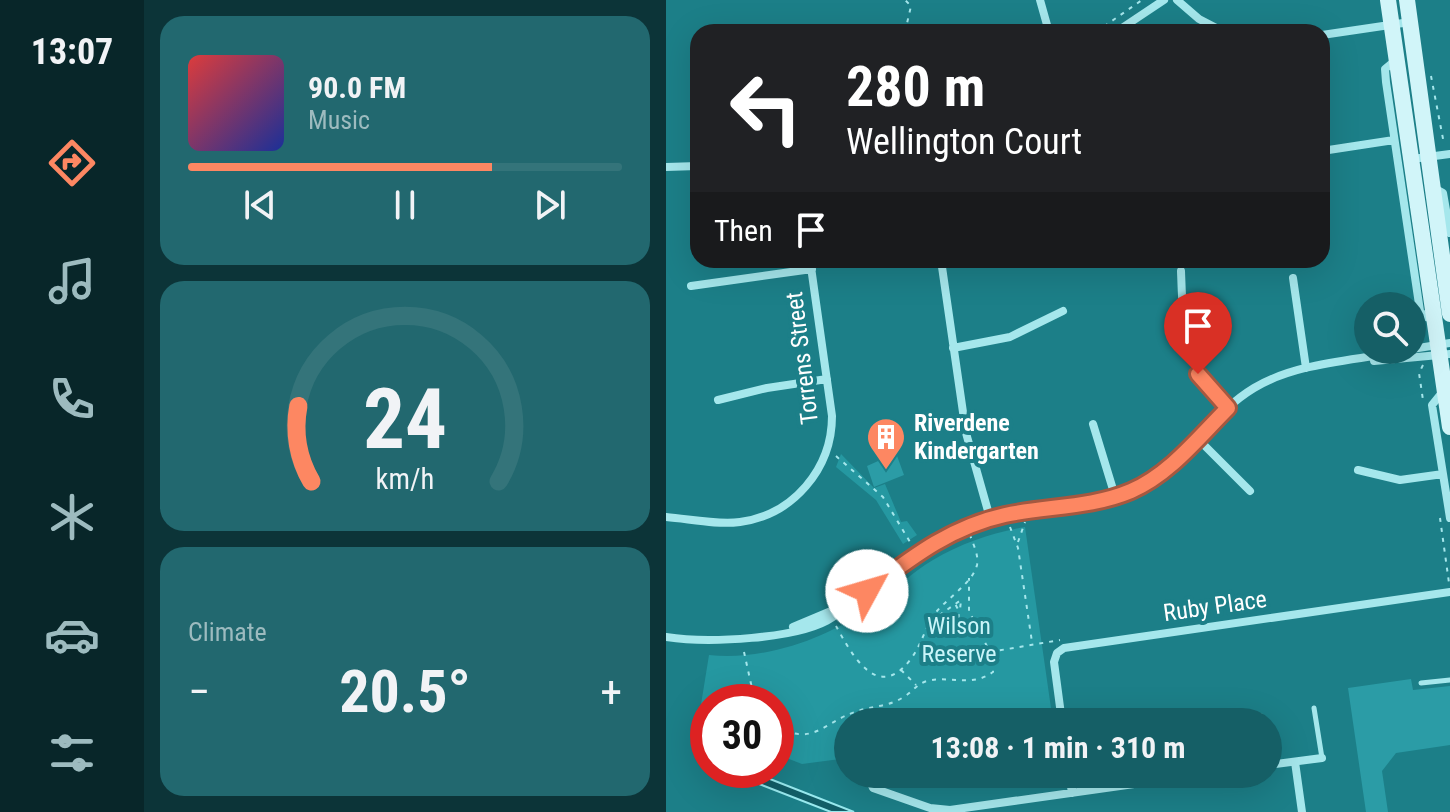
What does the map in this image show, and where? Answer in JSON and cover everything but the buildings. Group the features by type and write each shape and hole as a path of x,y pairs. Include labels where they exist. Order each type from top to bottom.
{"main road":[{"path":"1388,0 1416,190 1444,312"},
{"path":"1407,0 1442,155 1434,188 1444,312 1445,389 1450,427"},
{"path":"1416,190 1434,188"}],"street":[{"path":"1040,0 1047,24"},
{"path":"1140,14 1153,0"},
{"path":"1127,24 1164,0"},
{"path":"1177,0 1209,24"},
{"path":"1330,34 1410,22"},
{"path":"1397,59 1384,72 1420,311 1425,317 1444,312"},
{"path":"1330,150 1394,140"},
{"path":"1412,159 1442,155"},
{"path":"666,167 690,166"},
{"path":"1434,188 1443,193 1450,233"},
{"path":"691,286 794,268"},
{"name":"Torrens Street","path":"666,517 741,522 773,512 791,501 814,477 828,447 832,416 811,268"},
{"path":"942,268 966,433 990,518"},
{"path":"1181,271 1187,350 1198,374 1228,408"},
{"path":"1293,278 1306,368"},
{"path":"953,348 1010,337 1063,311"},
{"path":"666,637 728,641 832,618 929,545 967,526 990,518 1115,496 1162,472 1228,408 1268,380 1306,368 1354,362"},
{"path":"718,400 767,388 827,379"},
{"path":"1445,389 1432,405 1450,518"},
{"path":"1093,424 1115,496"},
{"path":"1198,439 1250,491"},
{"path":"1358,470 1400,480 1443,474"},
{"name":"Ruby Place","path":"1060,708 1054,662 1064,648 1450,592"},
{"path":"784,631 844,606"},
{"path":"1282,763 1322,758"},
{"path":"1295,762 1302,812"},
{"path":"873,788 936,810 1105,788"},
{"path":"1071,788 1072,793"}],"lane":[{"path":"1421,683 1450,680"},
{"path":"1314,708 1322,758"}],"path":[{"path":"905,0 911,6 907,24"},
{"path":"1108,24 1142,0"},
{"path":"1428,65 1442,155"},
{"path":"836,456 883,497 910,542"},
{"path":"1018,548 1020,533 1031,510"},
{"path":"1006,515 1018,548 1032,644"},
{"path":"832,618 862,669 882,676 900,669 916,651 927,626 969,578 977,559 967,526"},
{"path":"794,734 817,733 854,712 901,699 916,685 933,680 971,681 993,672 994,660 970,613 969,578"},
{"path":"961,600 958,624 941,632 936,626 941,614 961,600"},
{"path":"955,604 970,613"},
{"path":"927,626 936,626"},
{"path":"744,652 751,684"},
{"path":"900,669 916,685"}],"green space":[{"path":"841,454 874,488 885,484 901,522 907,521 917,535 903,544 876,500 836,467"},
{"name":"Wilson Reserve","path":"1025,527 1051,708 834,708 834,760 802,764 794,761 794,684 704,684 709,655 753,654 817,637 857,616 944,554 1001,532"}],"shaded area":[{"path":"769,788 793,788 854,812 831,812"}],"place":[{"name":"Riverdene Kindergarten","path":"886,471"}],"route":[{"path":"867,591 929,545 967,526 990,518 1102,500 1150,480 1174,462 1228,408 1198,374"}]}
